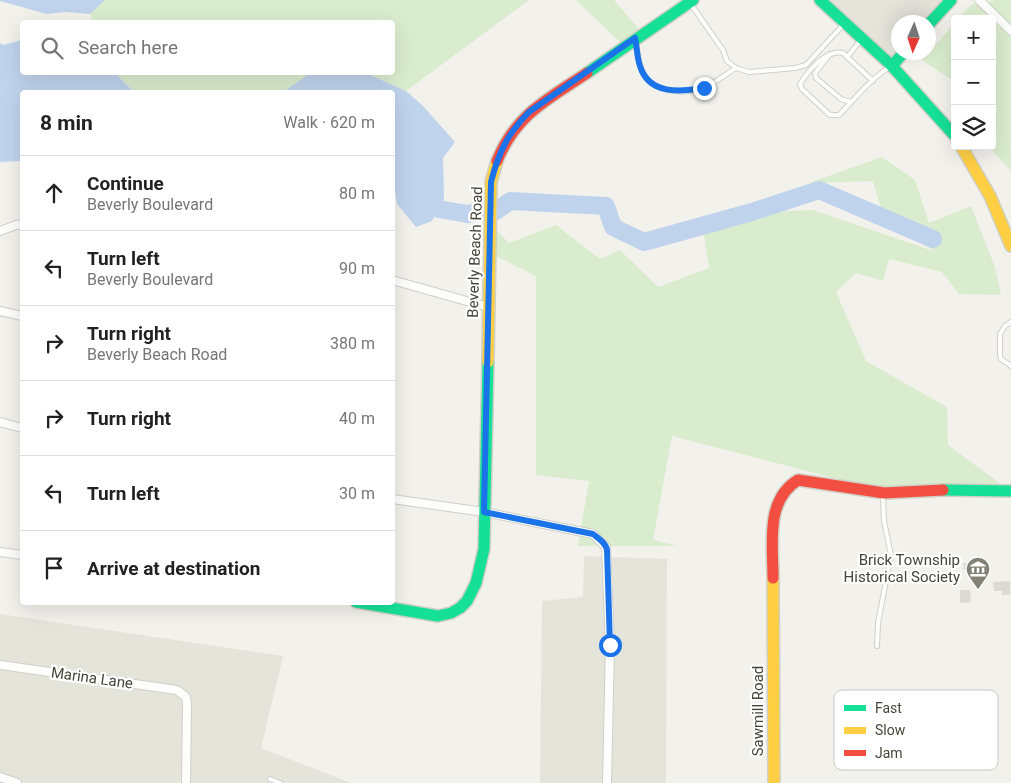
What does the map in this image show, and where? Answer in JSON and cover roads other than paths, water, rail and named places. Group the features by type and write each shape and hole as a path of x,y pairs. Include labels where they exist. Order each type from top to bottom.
{"street":[{"path":"820,0 892,66 951,131"},
{"path":"936,16 950,0"},
{"path":"979,0 1011,31"},
{"name":"Beverly Beach Road","path":"374,605 438,616 451,614 462,608 469,600 475,588 484,549 491,182 498,158 507,139 517,124 529,112 635,38 692,1"},
{"path":"892,66 897,60"},
{"path":"963,150 990,196 1011,246"},
{"path":"0,231 20,224"},
{"path":"395,282 488,307"},
{"path":"0,311 20,316"},
{"path":"0,422 20,427"},
{"name":"Sawmill Road","path":"774,783 773,527 779,497 791,484 798,480 884,493"},
{"path":"884,493 951,490 1011,491"},
{"path":"395,499 484,512 593,534 606,546 610,645 607,783"},
{"path":"0,552 20,555"},
{"name":"Marina Lane","path":"0,665 178,690 183,694 187,705 186,783"},
{"path":"0,778 17,783"}],"lane":[{"path":"692,1 723,50 727,60 736,68 749,72 795,68 806,65 846,22"},
{"path":"635,38 640,67 647,80 660,89 681,92 704,88 736,68"},
{"path":"847,57 863,38"},
{"path":"873,81 839,52 824,56 802,82 802,89 833,116 839,115 873,81 879,74 892,66"},
{"path":"830,54 815,73 816,78 841,99 852,102"},
{"path":"1011,322 1005,326 1000,334 1000,355 1011,366"},
{"path":"877,646 878,623 891,555 884,520 884,493"},
{"path":"270,779 280,783"}],"water":[{"path":"0,0 105,0 90,14 65,12 47,14"},
{"path":"20,41 20,75 117,75 132,90 20,90 20,161 0,162 0,43 3,45"},
{"path":"308,75 370,75 406,91 422,105 455,142 443,158 444,199 432,221 416,227 397,204 395,191 395,90 286,90"}],"waterway":[{"path":"496,211 510,201 606,206 613,227 644,242 752,212 819,190 933,239"},
{"path":"439,209 467,214 479,212"}],"place":[{"name":"Brick Township Historical Society","path":"978,590"}]}
